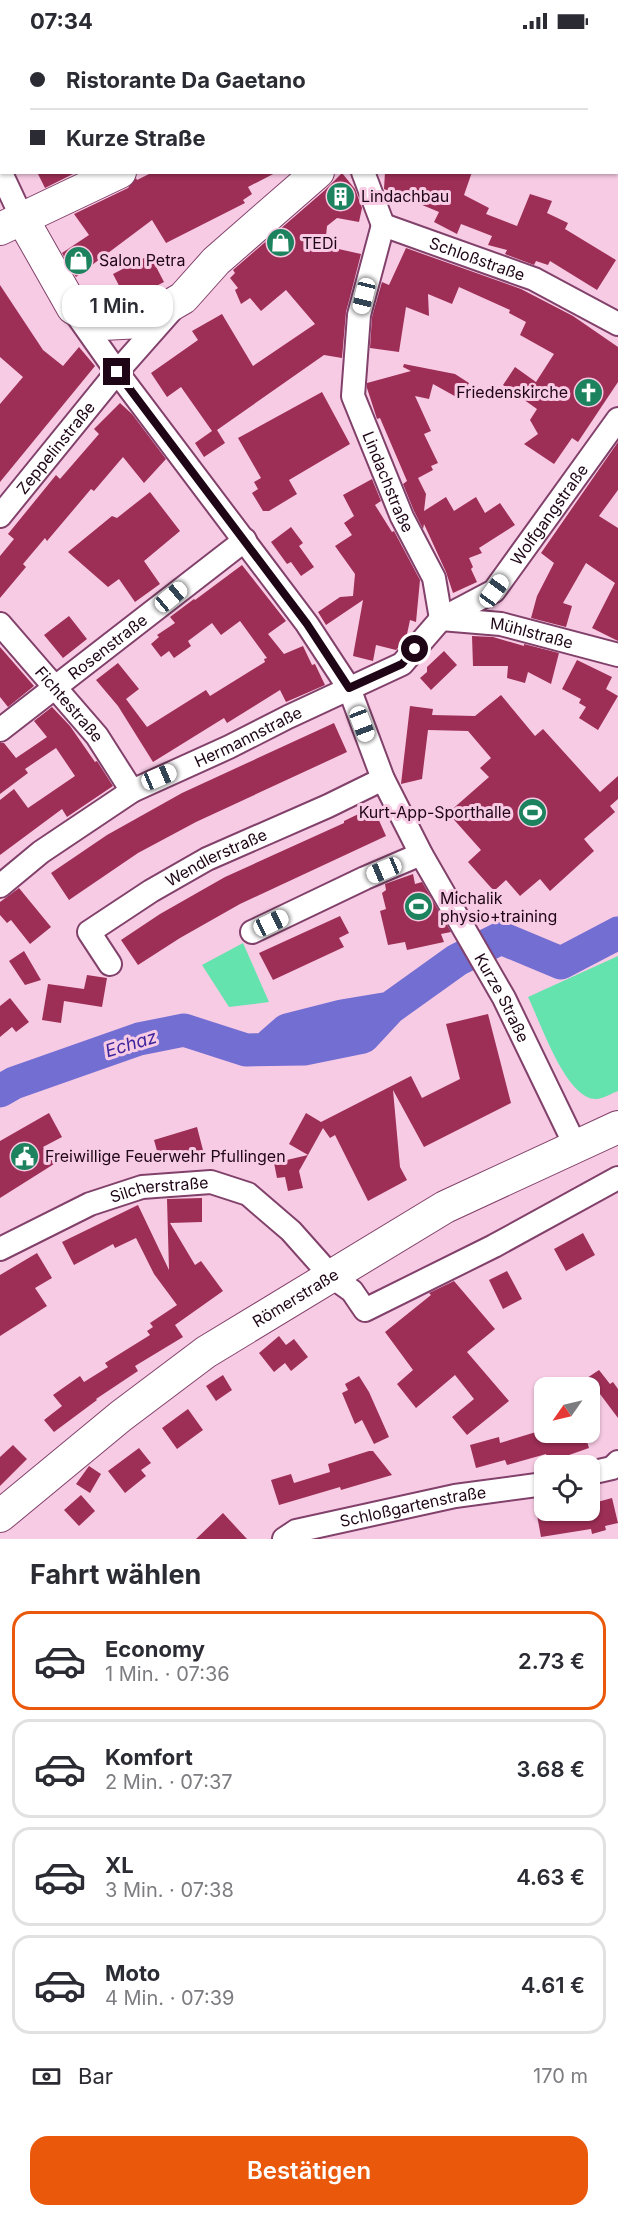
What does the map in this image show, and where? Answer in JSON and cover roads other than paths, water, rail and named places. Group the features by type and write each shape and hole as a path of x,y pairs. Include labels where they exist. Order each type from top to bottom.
{"main road":[{"path":"12,225 116,174"},
{"name":"Zeppelinstraße","path":"73,308 102,324 142,322 183,298 216,261 310,180"},
{"name":"Kurze Straße","path":"12,225 73,308"},
{"name":"Römerstraße","path":"0,1515 121,1416 206,1352 445,1207 618,1127"}],"street":[{"name":"Kurze Straße","path":"1,174 12,225"},
{"path":"364,174 383,225"},
{"name":"Schloßstraße","path":"383,225 534,279 618,324"},
{"name":"Lindachstraße","path":"383,225 359,315 353,396 402,517 434,578 441,619"},
{"name":"Zeppelinstraße","path":"0,516 117,372 183,298"},
{"name":"Kurze Straße","path":"73,308 117,372 307,624 349,688 383,778 421,854 493,978 576,1147"},
{"name":"Wolfgangstraße","path":"441,619 494,591 618,419"},
{"name":"Rosenstraße","path":"0,730 245,540"},
{"path":"349,688 402,664 441,619"},
{"name":"Mühlstraße","path":"441,619 501,624 618,655"},
{"name":"Fichtestraße","path":"0,624 97,736 132,791"},
{"name":"Hermannstraße","path":"0,886 41,852 132,791 229,747 349,688"},
{"name":"Wendlerstraße","path":"110,964 89,932 151,891 207,859 328,806 383,778"},
{"path":"252,932 421,854"},
{"name":"Silcherstraße","path":"0,1249 90,1204 142,1187 211,1182 248,1194 291,1231 331,1276 352,1291 365,1310 494,1246 618,1178"},
{"path":"600,1471 612,1468 618,1462"},
{"name":"Schloßgartenstraße","path":"284,1539 296,1531 444,1499 534,1486"}],"waterway":[{"name":"Echaz","path":"0,1091 14,1083 139,1039 184,1030 246,1050 304,1049 363,1037 390,1008 457,960 501,938 561,963 618,933"},
{"name":"Echaz","path":"271,1044 287,1030 342,1016 390,1008"}],"place":[{"name":"Lindachbau","path":"340,196"},
{"name":"TEDi","path":"281,243"},
{"name":"Salon Petra","path":"78,260"},
{"name":"Friedenskirche","path":"589,392"},
{"name":"Kurt-App-Sporthalle","path":"532,812"},
{"name":"Michalik physio+training","path":"419,907"},
{"name":"Freiwillige Feuerwehr Pfullingen","path":"24,1156"}]}
